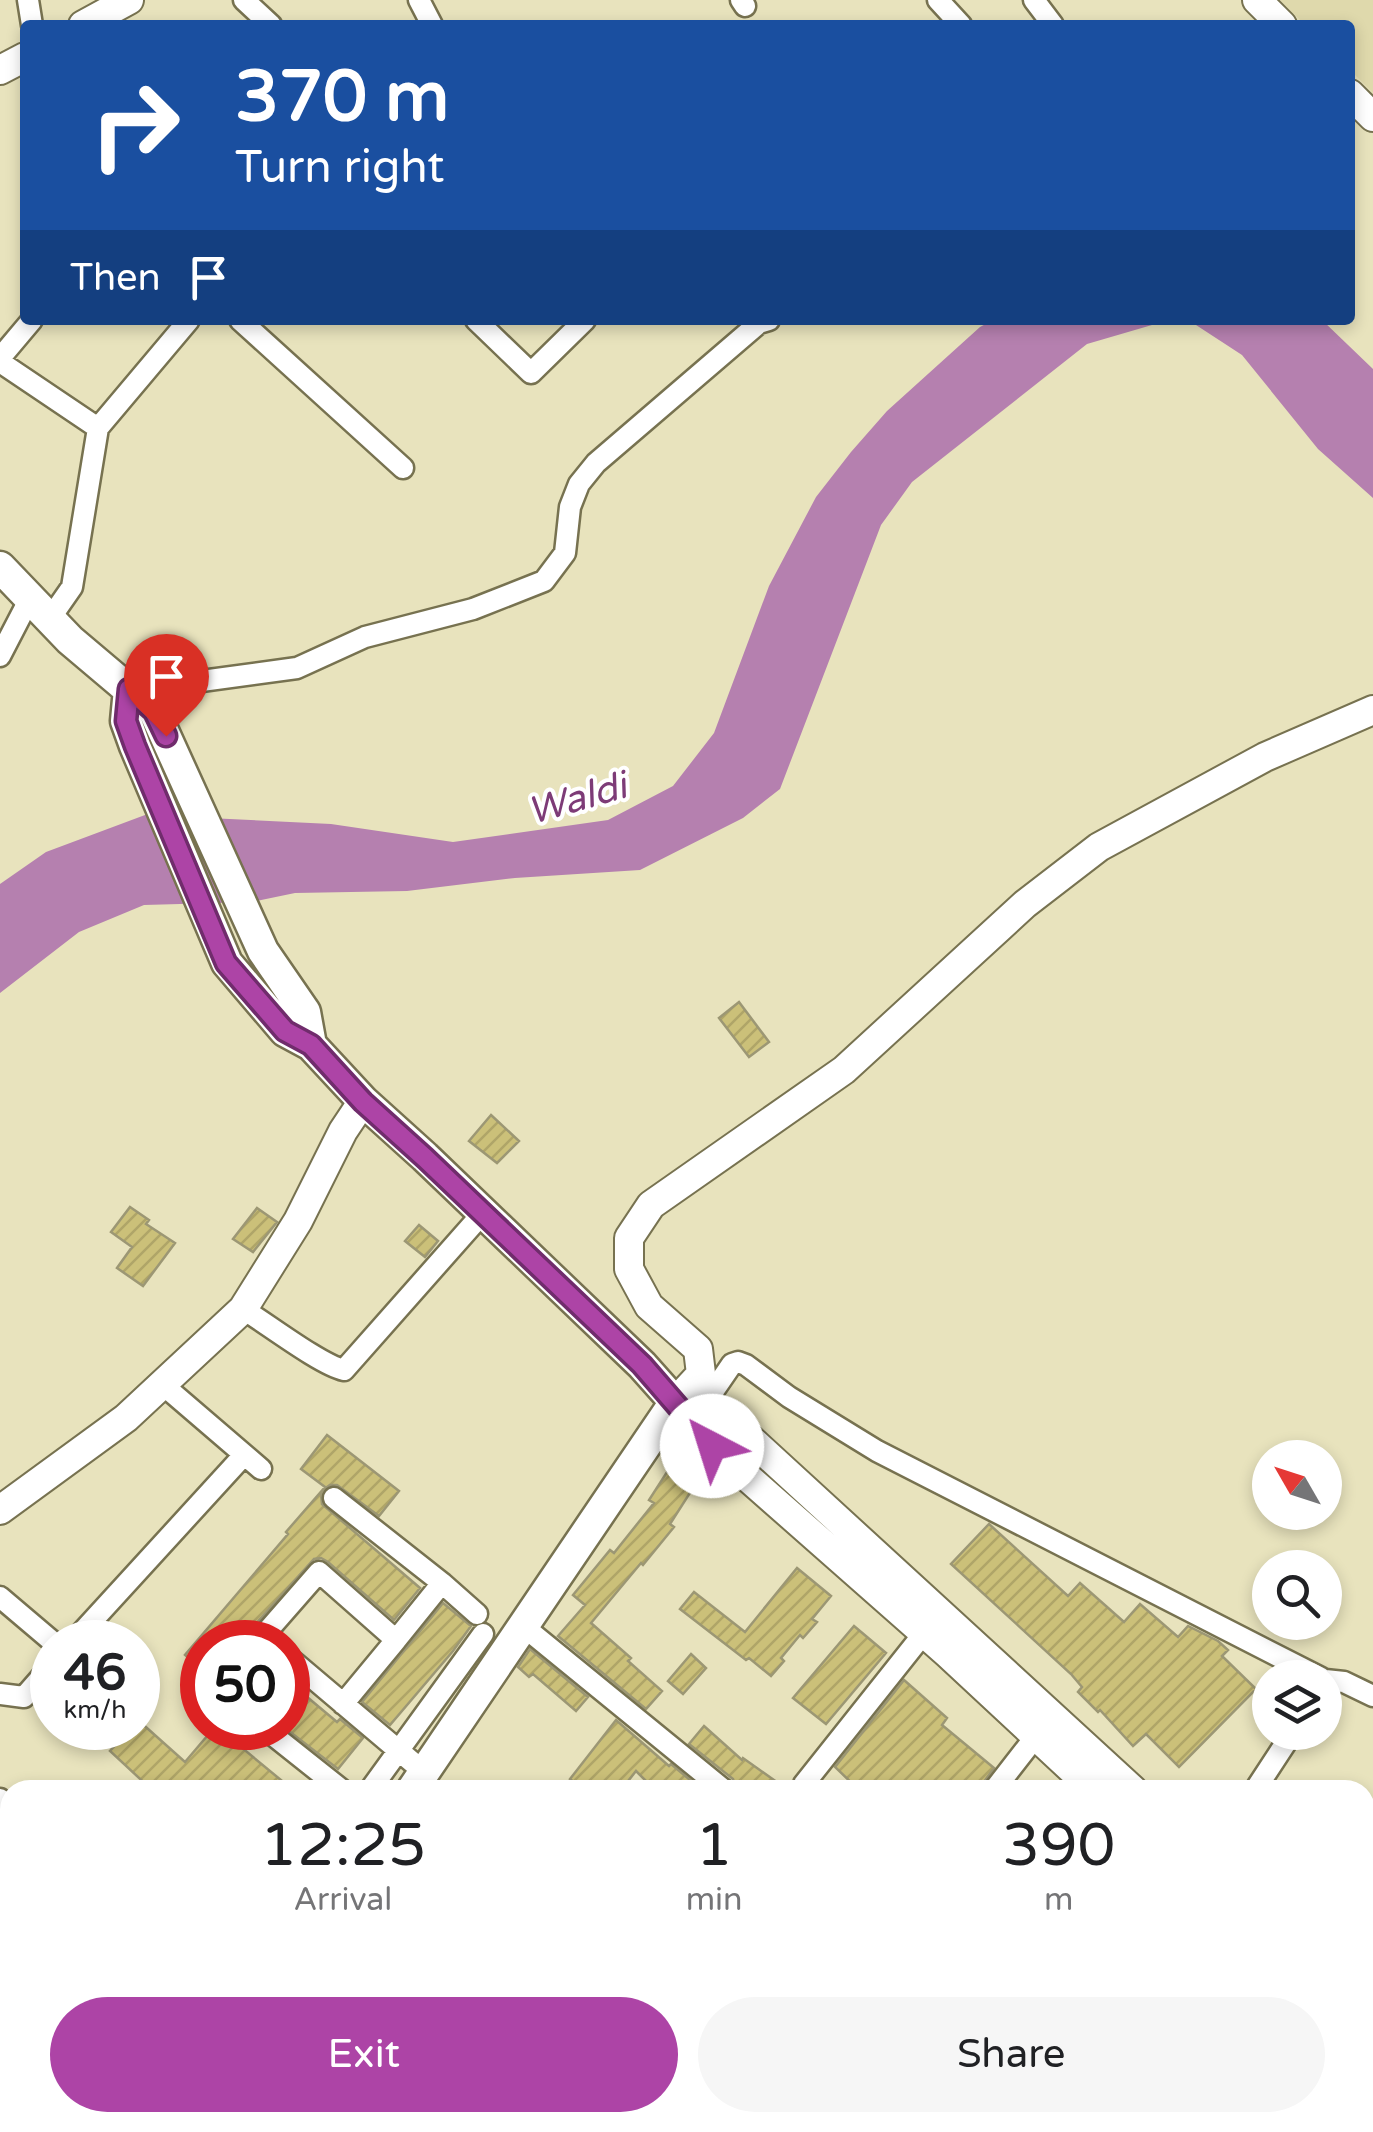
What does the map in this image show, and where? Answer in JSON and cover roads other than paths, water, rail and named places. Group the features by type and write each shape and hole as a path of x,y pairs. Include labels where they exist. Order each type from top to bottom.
{"main road":[{"path":"0,568 39,610 154,711 263,952 306,1012 311,1045"},
{"path":"129,689 126,721 226,963 285,1031 311,1045 363,1102 687,1407 523,1626 419,1780"}],"street":[{"path":"92,20 129,0"},
{"path":"244,0 266,20"},
{"path":"938,0 956,20"},
{"path":"1034,0 1050,20"},
{"path":"1257,0 1277,20"},
{"path":"1355,99 1373,117"},
{"path":"28,325 0,360 98,428"},
{"path":"0,656 39,610 72,587 98,428 186,325"},
{"path":"246,325 403,468"},
{"path":"481,325 530,374 580,325"},
{"path":"154,711 172,686 296,668 365,637 474,609 544,580 565,553 570,507 579,484 596,463 757,325"},
{"path":"687,1407 702,1374 698,1349 649,1306 630,1269 628,1238 651,1206 844,1070 1024,904 1099,847 1265,757 1373,710"},
{"path":"0,1510 126,1418 243,1308 298,1221 343,1131 363,1102"},
{"path":"243,1308 325,1362 344,1370 482,1214"},
{"path":"687,1407 732,1364 746,1365 779,1390 878,1450 1284,1660"},
{"path":"162,1384 261,1469"},
{"path":"687,1407 712,1446 1083,1780"},
{"path":"687,1407 736,1426 1122,1780"},
{"path":"94,1620 244,1454"},
{"path":"334,1498 442,1583 480,1624 377,1780"},
{"path":"279,1620 318,1572 396,1640"},
{"path":"344,1704 442,1583"},
{"path":"0,1597 30,1623"},
{"path":"523,1626 712,1780"},
{"path":"807,1780 924,1633"},
{"path":"310,1675 399,1750 417,1780"},
{"path":"1342,1682 1373,1696"},
{"path":"0,1694 24,1697 30,1690"},
{"path":"1002,1780 1036,1736"},
{"path":"292,1750 331,1780"},
{"path":"1261,1780 1281,1750"}],"water label":[{"name":"Waldi","path":"577,799"}]}
